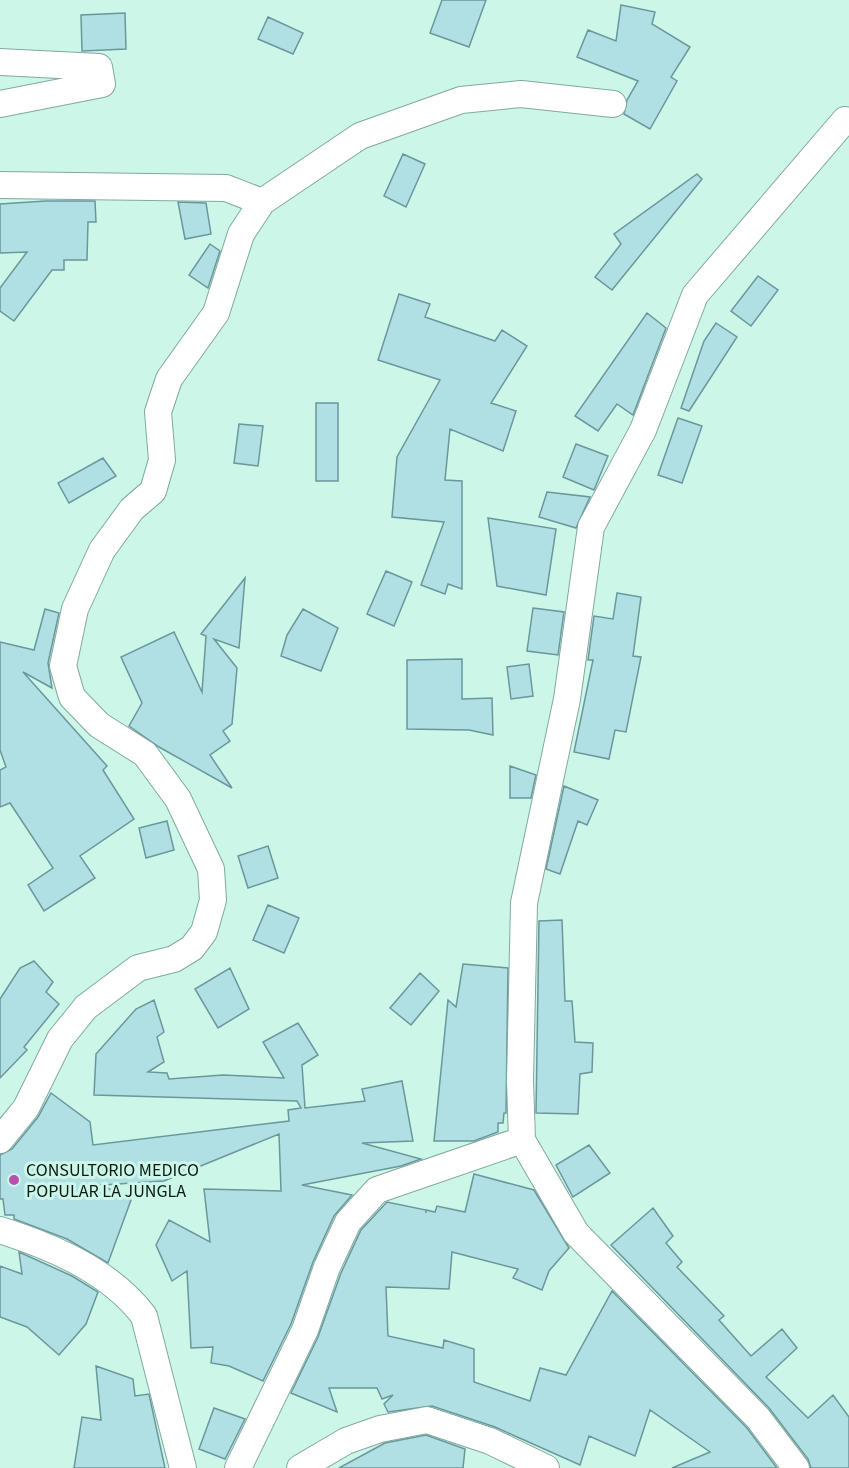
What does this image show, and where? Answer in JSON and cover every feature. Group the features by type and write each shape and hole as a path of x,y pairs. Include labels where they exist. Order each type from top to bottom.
{"street":[{"path":"0,62 99,67 102,84 0,104"},
{"path":"0,1140 26,1108 60,1039 86,1007 138,968 174,959 192,948 204,933 213,900 211,869 178,799 145,754 99,725 72,697 63,666 75,609 102,550 132,509 153,491 162,460 158,412 169,379 216,313 241,234 262,202 360,136 461,100 520,94 613,104"},
{"path":"796,1468 758,1418 576,1233 522,1140 520,1081 524,903 567,699 591,527 643,430 695,295 845,120"},
{"path":"0,185 226,188 262,202"},
{"path":"238,1468 259,1429 305,1330 327,1267 348,1222 377,1190 522,1140"},
{"path":"0,1230 36,1242 108,1279 130,1297 144,1316 183,1468"},
{"path":"300,1468 346,1441 380,1429 427,1420 490,1441 546,1468"}],"building":[{"path":"442,0 486,0 469,47 430,33"},
{"path":"621,5 655,12 652,24 690,47 671,77 677,81 650,129 624,114 627,100 638,81 577,57 588,30 616,41"},
{"path":"125,13 126,49 82,51 81,15"},
{"path":"268,17 303,33 293,54 258,39"},
{"path":"403,154 425,164 406,207 384,196"},
{"path":"697,174 702,179 612,290 595,277 621,244 614,234"},
{"path":"95,201 96,222 88,222 87,260 64,260 64,270 52,270 14,321 0,311 0,288 27,252 0,253 0,204"},
{"path":"178,202 206,203 211,234 185,239"},
{"path":"210,244 220,251 208,288 189,275"},
{"path":"758,276 778,290 751,326 731,311"},
{"path":"399,294 430,304 425,317 495,341 502,330 527,346 491,403 516,411 503,451 450,429 445,480 462,481 462,589 448,584 445,594 421,585 444,522 392,517 397,457 440,380 378,360"},
{"path":"647,313 666,328 633,415 617,404 598,431 575,416"},
{"path":"716,323 737,337 689,411 681,408 704,341"},
{"path":"316,403 338,403 338,481 316,481"},
{"path":"678,418 702,426 682,483 658,475"},
{"path":"239,424 263,426 258,466 234,463"},
{"path":"576,444 608,456 594,490 563,477"},
{"path":"103,458 116,476 69,503 58,483"},
{"path":"547,492 590,497 576,528 539,517"},
{"path":"488,518 556,529 546,595 497,586"},
{"path":"386,571 412,582 394,626 367,614"},
{"path":"245,578 239,648 214,639 237,668 232,724 223,731 230,741 210,755 232,788 159,747 129,726 142,703 121,657 174,632 202,692 206,636 201,634"},
{"path":"617,593 641,597 633,656 641,657 626,732 615,730 609,759 574,752 593,660 588,660 594,616 613,619"},
{"path":"533,608 564,612 558,655 527,651"},
{"path":"45,609 59,613 48,663 52,688 23,672 107,766 103,770 134,819 80,856 95,878 44,911 28,885 53,868 10,803 0,807 0,770 6,767 0,750 0,642 34,650"},
{"path":"303,609 338,628 321,671 281,656 287,635"},
{"path":"462,659 462,699 492,698 493,735 469,730 407,729 407,660"},
{"path":"529,664 533,696 511,699 507,667"},
{"path":"510,766 536,775 531,798 510,798"},
{"path":"564,786 598,800 587,825 578,821 560,874 546,869"},
{"path":"167,821 174,850 146,858 139,828"},
{"path":"268,846 278,878 248,888 238,856"},
{"path":"268,905 299,918 284,953 253,940"},
{"path":"562,920 565,1001 572,1001 575,1042 593,1043 592,1072 580,1074 578,1114 536,1113 539,921"},
{"path":"34,961 53,982 46,992 59,1004 24,1047 27,1050 0,1078 0,999 20,968"},
{"path":"463,964 508,968 506,1113 504,1113 503,1123 498,1123 498,1132 474,1141 434,1141 448,1000 456,1007"},
{"path":"230,968 249,1009 218,1028 195,989"},
{"path":"420,973 439,991 411,1025 390,1008"},
{"path":"154,1000 164,1032 157,1037 164,1062 148,1072 167,1073 169,1079 223,1075 284,1078 263,1042 298,1023 318,1055 302,1065 305,1108 365,1101 362,1089 402,1081 413,1141 362,1143 421,1159 401,1166 302,1185 352,1195 334,1216 313,1262 291,1324 263,1381 229,1366 211,1363 213,1347 191,1348 187,1271 172,1281 156,1245 169,1220 210,1242 204,1189 281,1191 279,1134 164,1181 102,1185 131,1200 108,1263 67,1239 14,1219 14,1215 5,1215 3,1199 0,1199 0,1155 12,1149 38,1117 51,1093 90,1122 93,1145 289,1121 288,1110 301,1108 297,1101 94,1095 96,1054 136,1009"},
{"path":"589,1145 610,1173 573,1197 556,1165"},
{"path":"474,1174 534,1190 569,1248 549,1271 542,1290 513,1278 518,1269 452,1252 449,1289 386,1287 388,1336 443,1348 444,1340 474,1349 474,1382 530,1401 540,1368 566,1375 612,1291 747,1428 777,1468 672,1468 710,1452 650,1410 635,1456 589,1436 580,1465 495,1427 432,1406 388,1412 384,1404 393,1395 382,1399 377,1388 329,1388 337,1412 291,1393 318,1337 341,1273 361,1230 387,1202 435,1212 437,1206 465,1212"},
{"path":"653,1208 673,1236 666,1243 682,1262 677,1267 724,1316 719,1320 751,1356 782,1329 797,1348 766,1377 808,1418 833,1395 849,1417 849,1468 811,1468 808,1459 769,1408 611,1245"},
{"path":"19,1252 72,1276 98,1292 86,1324 59,1355 27,1327 0,1317 0,1266 22,1274"},
{"path":"96,1366 133,1379 135,1396 149,1394 165,1468 74,1468 82,1417 101,1420"},
{"path":"214,1408 245,1419 225,1459 199,1449"},
{"path":"426,1435 465,1449 463,1468 339,1468 385,1443"}],"place":[{"name":"CONSULTORIO MEDICO POPULAR LA JUNGLA","path":"14,1180"}]}
